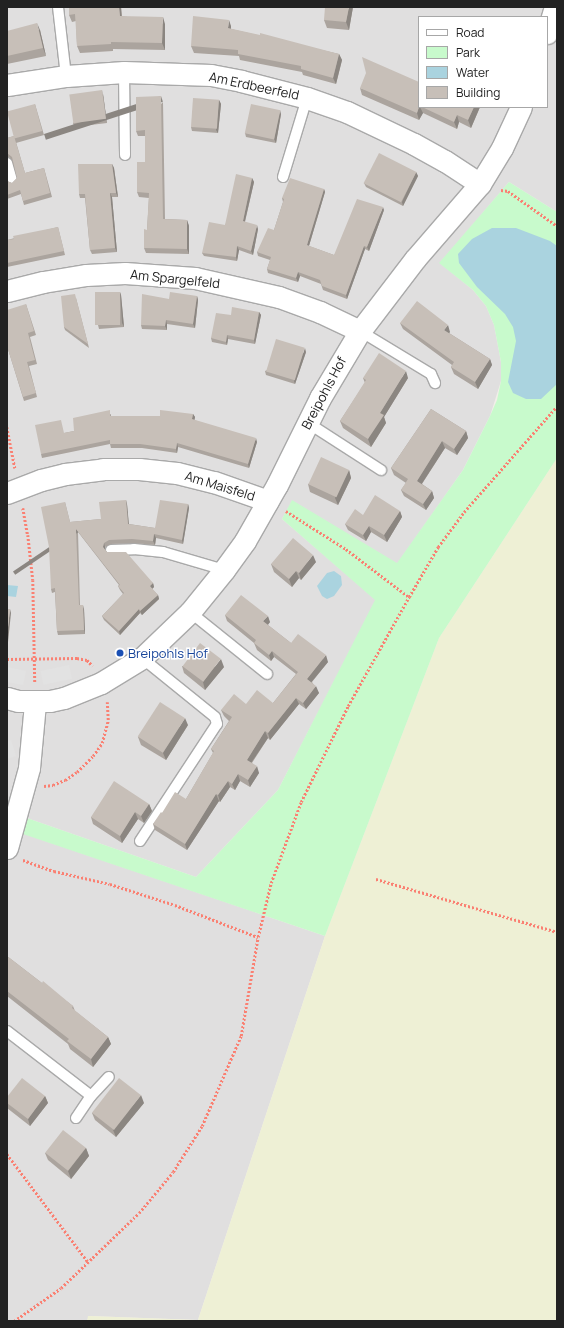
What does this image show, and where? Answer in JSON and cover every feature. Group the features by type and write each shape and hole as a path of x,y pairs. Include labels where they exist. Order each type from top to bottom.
{"street":[{"path":"548,30 555,7"},
{"name":"Am Erdbeerfeld","path":"7,85 66,76 124,72 211,75 307,98 347,112 414,144 445,161 480,184"},
{"name":"Breipohls Hof","path":"7,698 35,703 64,698 82,691 125,670 142,658 190,612 245,541 268,501 342,359 360,331 415,259 480,184 502,148 521,108"},
{"name":"Am Spargelfeld","path":"7,291 43,282 86,275 125,273 195,278 279,297 320,312 360,331"},
{"name":"Am Maisfeld","path":"13,490 65,474 103,469 139,469 177,473 214,482 268,501"},
{"path":"13,853 29,768 35,703"}],"lane":[{"path":"58,7 66,76"},
{"path":"124,72 125,155"},
{"path":"283,176 307,98"},
{"path":"7,163 12,180"},
{"path":"360,331 431,374 435,383"},
{"path":"308,423 381,470"},
{"path":"111,550 134,549 163,552 224,570"},
{"path":"190,612 267,674"},
{"path":"140,841 217,724 215,716 142,658"},
{"path":"7,1031 91,1096"},
{"path":"76,1118 91,1096 109,1077"}],"path":[{"path":"480,184 508,191 557,226"},
{"path":"14,1321 61,1288 139,1213 173,1172 202,1126 241,1036 258,937 271,883 301,802 348,706 408,597 438,547 464,512 557,406"},
{"path":"7,427 13,490 28,535 33,580 35,626 35,703"},
{"path":"268,501 319,530 408,597"},
{"path":"13,853 54,871 110,884 174,905 258,937"},
{"path":"376,879 557,932"},
{"path":"7,1154 88,1262"}],"shaded area":[{"path":"7,7 557,7 557,212 509,182 440,263 473,290 486,306 494,325 501,362 501,381 490,416 463,470 397,564 292,501 282,519 376,600 278,790 196,877 24,817 7,809"},
{"path":"69,665 72,679 44,685 41,671"},
{"path":"7,667 26,671 23,685 7,682"},
{"path":"11,740 16,756 7,759 7,741"},
{"path":"7,828 325,936 198,1320 89,1316 87,1321 7,1321"}],"green space":[{"path":"509,182 557,212 557,458 439,638 325,936 20,833 24,817 196,877 278,790 375,600 282,519 292,500 397,563 463,470 497,400 501,381 501,362 494,325 486,306 473,290 439,263"},
{"path":"557,458 557,1321 87,1321 88,1316 198,1320 325,936 439,638"}],"water":[{"path":"492,228 516,228 550,241 557,246 557,384 541,399 526,399 513,393 508,382 516,341 513,327 505,314 477,287 459,263 458,254 472,239"},
{"path":"334,571 341,576 342,585 334,596 327,599 322,596 317,586 327,573"},
{"path":"7,585 18,586 16,597 7,596"}],"building":[{"path":"69,7 119,7 120,16 163,17 162,43 111,42 111,44 77,46 75,14 69,15"},
{"path":"325,7 349,7 346,22 324,20"},
{"path":"193,16 229,20 228,28 260,35 260,33 339,54 333,78 301,69 301,66 238,54 238,50 191,46"},
{"path":"37,23 43,48 7,56 7,31"},
{"path":"362,57 418,82 419,108 417,113 360,88 366,73"},
{"path":"102,90 106,119 73,123 69,95"},
{"path":"161,96 163,219 187,220 187,249 144,248 144,229 147,230 149,193 137,192 137,162 145,162 145,130 136,131 136,97"},
{"path":"193,98 219,100 217,129 191,127"},
{"path":"35,104 42,131 14,139 7,112"},
{"path":"251,104 280,110 274,140 245,133"},
{"path":"424,108 474,108 468,120 457,115 454,122"},
{"path":"14,136 25,173 44,168 50,193 23,201 20,190 7,195 7,181 12,183 17,178 12,157 7,153 7,138"},
{"path":"379,153 416,172 401,202 364,183"},
{"path":"78,164 112,164 116,193 110,193 115,248 90,250 85,194 79,194"},
{"path":"236,174 252,178 243,221 257,225 251,251 237,246 236,257 202,253 209,222 225,225"},
{"path":"290,178 324,189 307,245 334,255 357,199 383,207 367,247 364,246 346,295 322,286 320,280 298,272 296,278 267,269 271,257 257,252 268,228 274,230 284,199 282,198"},
{"path":"58,227 64,251 7,263 7,240 14,239 13,236"},
{"path":"95,292 120,292 120,325 95,325"},
{"path":"170,292 197,296 193,324 166,320 165,326 141,325 142,294 169,299"},
{"path":"75,294 88,344 64,327 61,296"},
{"path":"417,301 448,325 444,330 490,359 475,382 451,367 454,362 400,323"},
{"path":"26,304 34,331 28,333 35,360 27,362 36,393 23,397 7,346 7,310"},
{"path":"232,307 259,312 254,340 227,335 226,342 211,338 216,313 231,315"},
{"path":"276,339 305,348 295,380 266,372"},
{"path":"379,353 406,371 380,413 384,415 368,439 340,421 366,380 363,378"},
{"path":"431,409 466,431 454,449 442,441 417,481 432,491 423,504 401,490 408,479 391,468"},
{"path":"110,410 110,416 160,416 160,410 193,414 192,419 256,438 248,464 177,443 176,449 140,444 110,444 110,440 41,454 35,425 61,420 64,433 74,431 73,418"},
{"path":"321,457 349,470 336,497 308,484"},
{"path":"375,495 400,511 384,535 369,526 363,535 345,524 355,509 363,515"},
{"path":"126,500 128,524 155,528 160,500 188,504 182,540 154,534 153,541 132,539 109,540 104,543 103,547 107,552 126,552 153,583 150,586 158,595 140,611 139,609 119,631 102,616 124,593 118,586 120,585 76,529 79,605 83,605 84,630 57,631 55,588 51,589 49,547 41,507 65,502 70,522 101,519 99,502"},
{"path":"293,538 313,555 299,573 296,571 289,579 271,564"},
{"path":"241,595 268,616 263,621 291,643 298,634 326,655 307,679 316,686 303,703 296,698 268,733 265,731 247,760 257,766 248,780 238,774 232,784 228,781 218,795 216,794 185,844 153,824 175,792 186,799 214,751 211,749 232,717 221,710 234,694 246,704 257,690 273,703 298,672 272,651 269,655 254,643 256,640 225,615"},
{"path":"7,609 10,609 7,636"},
{"path":"200,643 221,659 203,682 183,666"},
{"path":"160,702 185,718 163,753 138,736"},
{"path":"114,781 149,804 141,816 135,812 120,836 91,817"},
{"path":"7,956 42,983 43,981 73,1006 72,1008 108,1037 91,1059 67,1041 69,1039 7,991"},
{"path":"22,1078 45,1096 28,1119 7,1103 7,1097"},
{"path":"119,1078 141,1095 114,1130 92,1113"},
{"path":"63,1130 86,1148 68,1171 45,1153"}],"place":[{"name":"Breipohls Hof","path":"120,653"}]}
